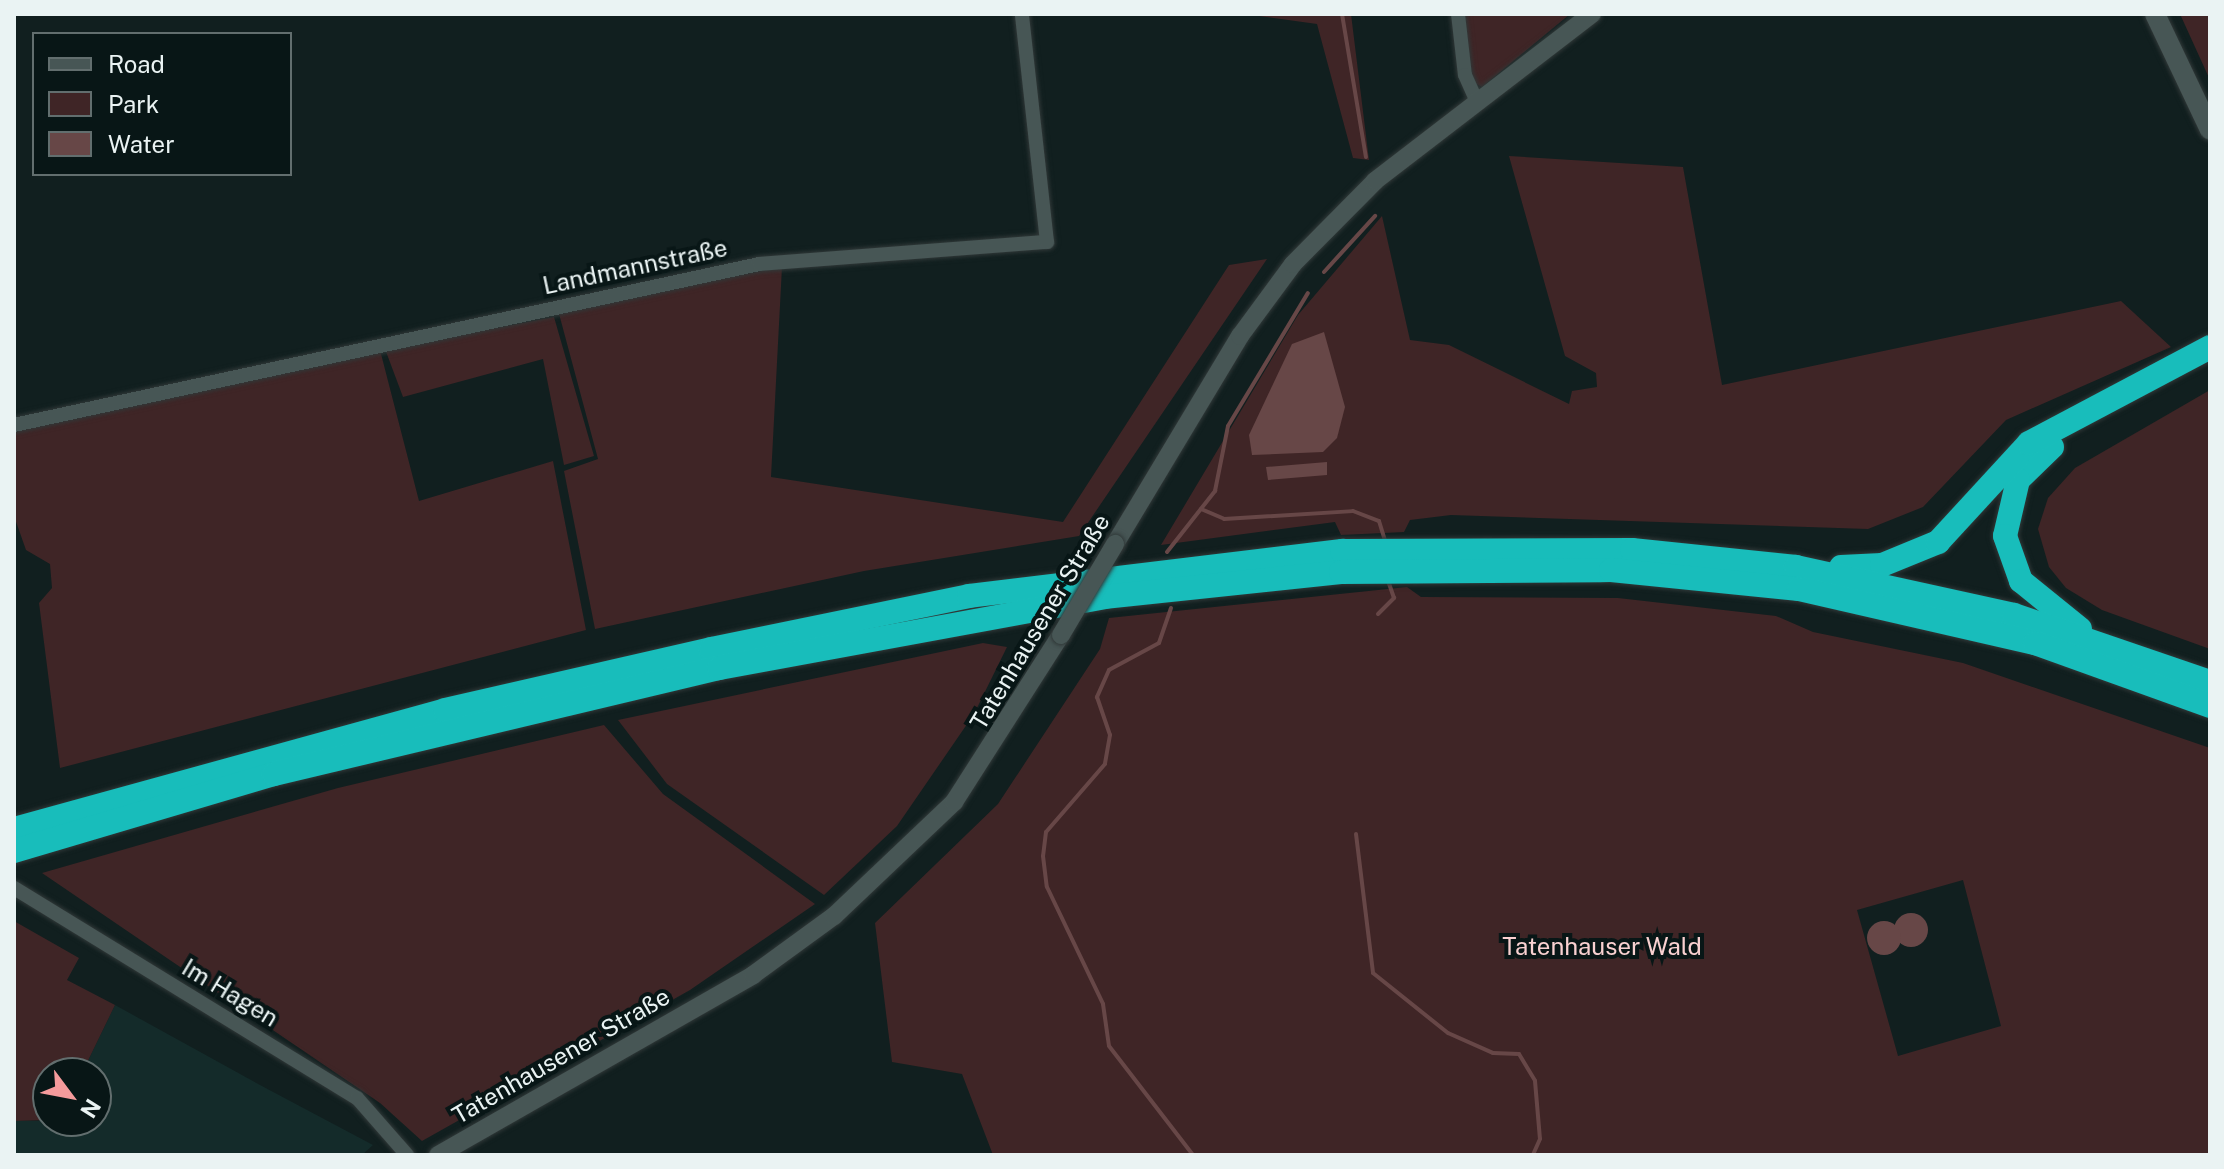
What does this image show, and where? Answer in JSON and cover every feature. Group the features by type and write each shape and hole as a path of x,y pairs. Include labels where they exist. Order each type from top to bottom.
{"highway":[{"path":"1796,567 1910,558 1958,526 2029,443 2210,347"},
{"path":"2091,638 2021,581 2005,536 2010,497 2034,459 2062,440 2210,365"},
{"path":"14,829 445,710 741,643 999,592 1342,562 1632,550 1796,567 2091,638 2210,682"},
{"path":"1410,559 1611,570 1799,589 2019,638 2210,706"},
{"path":"14,851 274,774 719,668 1104,597 1342,562"}],"main road":[{"path":"2155,14 2210,130"}],"street":[{"name":"Landmannstraße","path":"14,425 759,264 1047,242 1022,14"},
{"path":"1458,14 1465,75 1477,102"},
{"name":"Tatenhausener Straße","path":"438,1155 753,975 834,916 954,802 1061,635 1240,336 1293,264 1375,181 1592,14"},
{"name":"Im Hagen","path":"16,889 357,1098 407,1155"}],"shaded area":[{"path":"115,1005 373,1145 362,1155 14,1155 14,1121 32,1121 32,1137 112,1137 112,1057 90,1057"}],"green space":[{"path":"1244,14 1351,14 1369,160 1353,158 1317,24"},
{"path":"1463,14 1570,14 1482,87 1470,81"},
{"path":"2180,14 2210,14 2210,80"},
{"path":"1509,156 1683,167 1722,385 2121,301 2171,347 2006,420 1923,507 1868,529 1451,515 1410,520 1404,532 1341,535 1335,522 1161,545 1298,315 1382,216 1410,340 1449,345 1569,404 1572,391 1597,387 1596,373 1565,356"},
{"path":"1267,259 1079,536 864,571 595,629 564,471 598,459 558,310 782,267 771,477 1063,522 1229,265"},
{"path":"554,317 594,456 564,465 543,359 403,397 385,349"},
{"path":"380,350 419,501 553,461 586,630 60,768 39,603 52,588 50,564 26,550 14,516 14,432"},
{"path":"2210,390 2210,649 2102,610 2066,588 2049,567 2038,529 2048,498 2075,468"},
{"name":"Tatenhauser Wald","path":"1407,587 1421,597 1618,598 1776,616 1813,632 1963,663 2210,748 2210,1155 993,1155 962,1074 892,1062 875,923 998,804 1100,649 1109,618","holes":["1963,880 2001,1026 1898,1056 1857,910"]},
{"path":"983,643 1007,647 974,714 897,826 824,895 667,784 618,720"},
{"path":"604,725 663,794 815,904 690,990 422,1141 380,1103 42,873 338,788"},
{"path":"14,921 79,958 67,980 115,1005 90,1057 32,1057 32,1120 14,1121"}],"water":[{"path":"1324,332 1345,407 1337,438 1323,452 1252,455 1249,435 1292,344"},
{"path":"1327,462 1327,475 1268,480 1266,467"},
{"path":"1911,913 1923,918 1928,930 1923,942 1911,947 1899,942 1894,930 1899,918"},
{"path":"1884,921 1896,926 1901,938 1896,950 1884,955 1872,950 1867,938 1872,926"}],"waterway":[{"path":"1342,14 1366,157"},
{"path":"1324,272 1375,216"},
{"path":"1167,552 1215,491 1228,426 1308,293"},
{"path":"1201,509 1224,519 1353,511 1379,521 1386,544"},
{"path":"1378,614 1394,598 1388,581"},
{"path":"1171,608 1159,643 1109,670 1097,697 1110,735 1105,764 1046,832 1043,856 1047,887 1103,1004 1109,1046 1193,1155"},
{"path":"1356,834 1373,973 1448,1033 1493,1053 1519,1054 1535,1081 1540,1139 1533,1155"}]}
